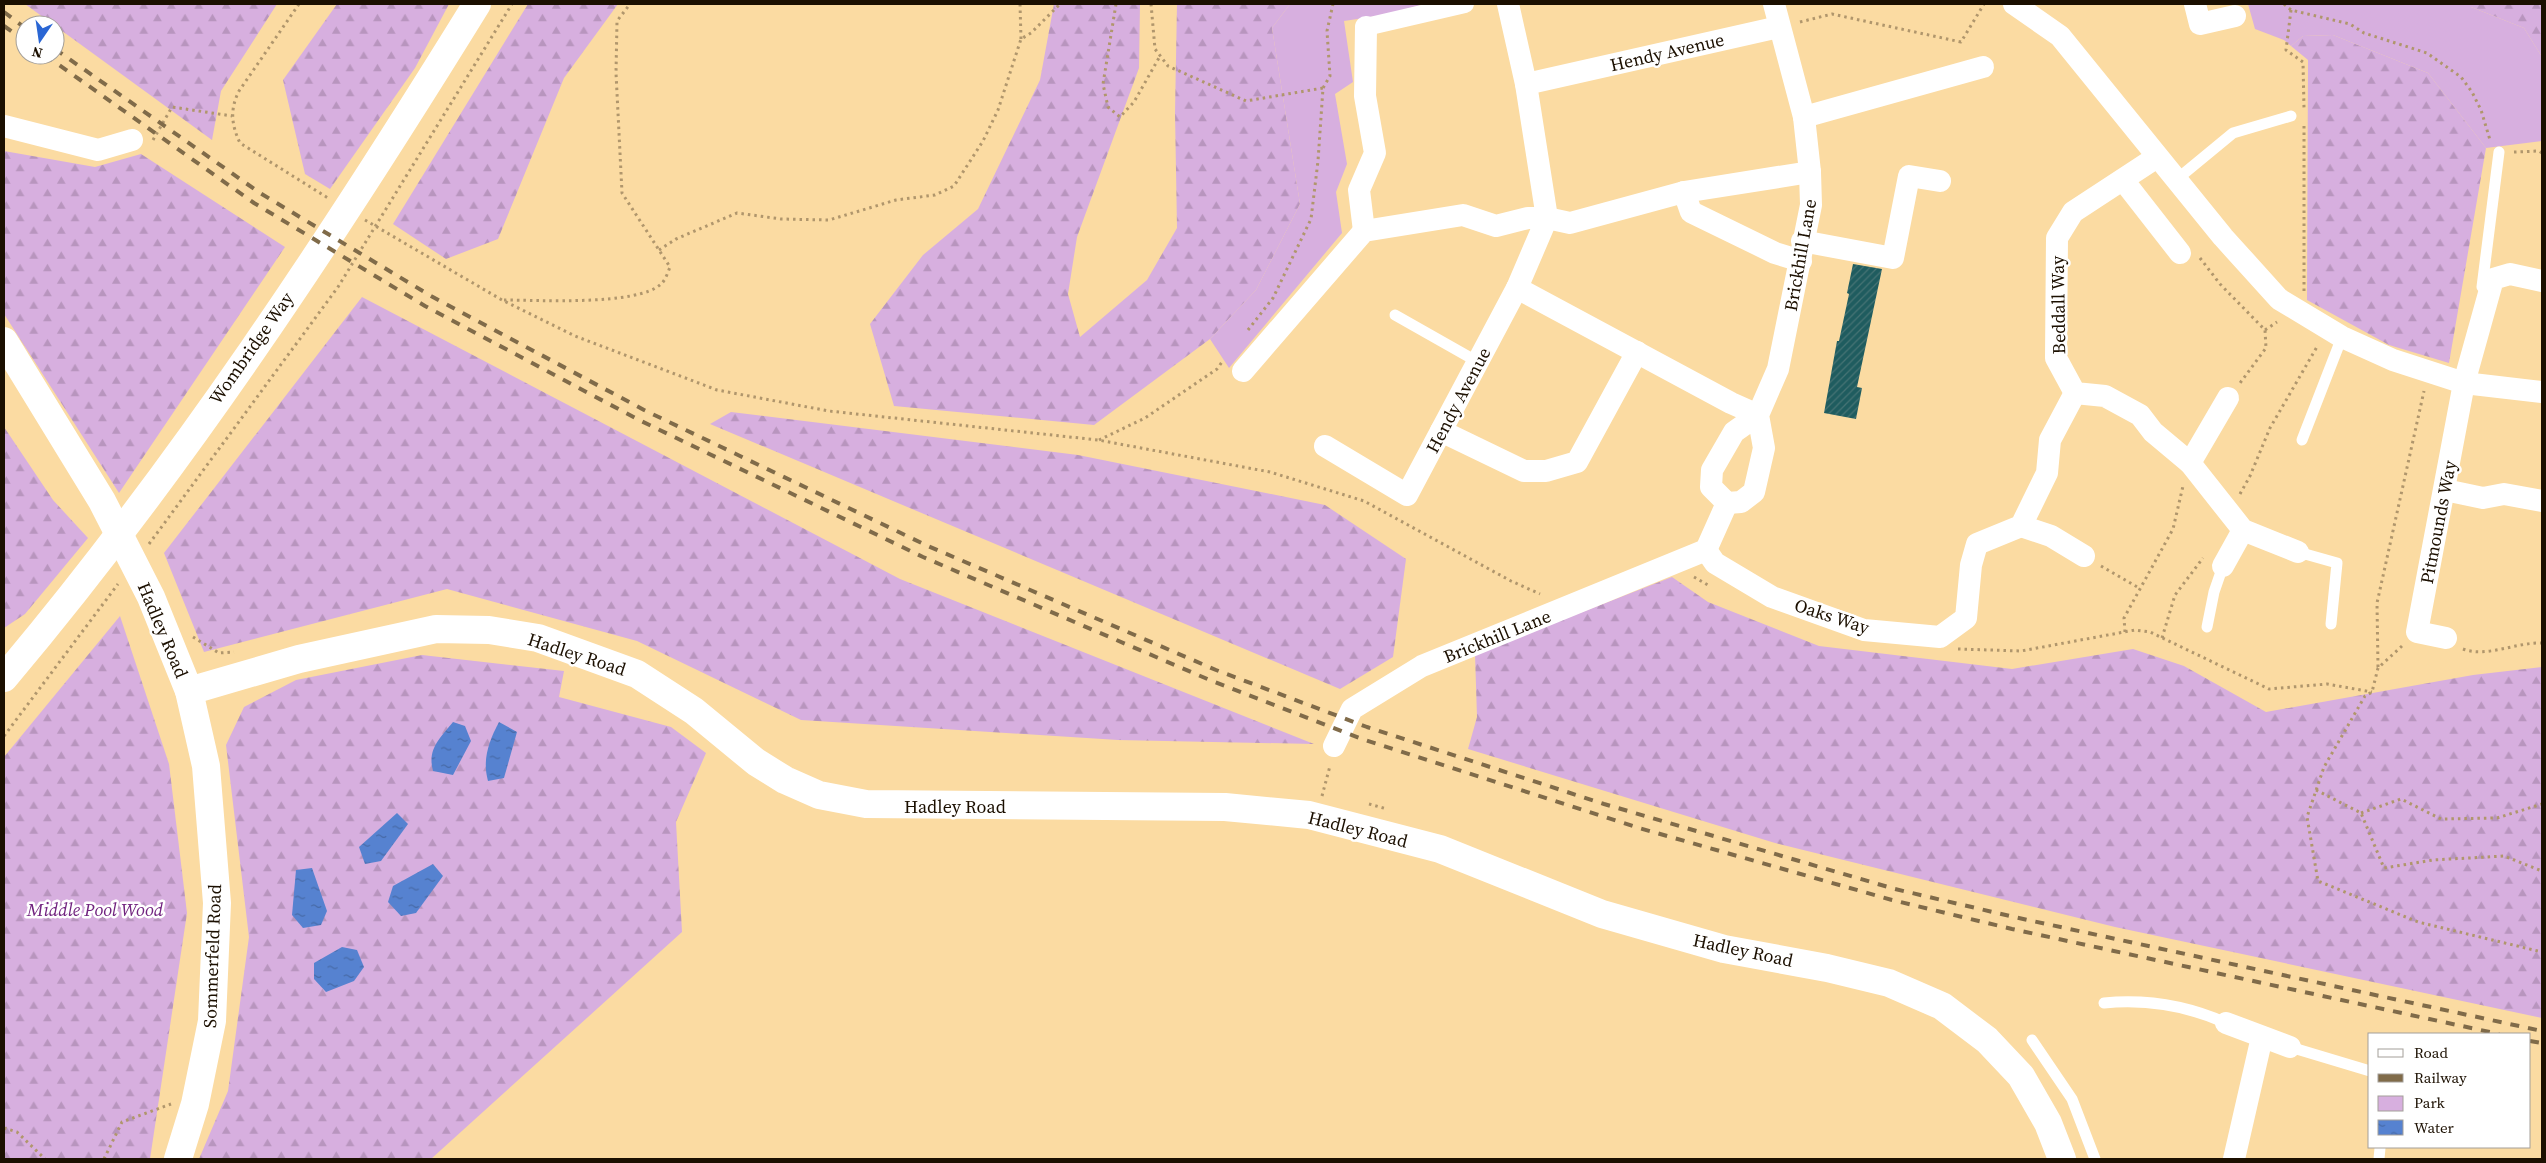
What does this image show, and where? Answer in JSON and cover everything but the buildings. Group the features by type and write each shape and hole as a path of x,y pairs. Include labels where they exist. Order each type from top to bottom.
{"street":[{"name":"Wombridge Way","path":"4,678 101,559 276,315 349,205 477,4"},
{"path":"1364,231 1359,190 1375,153 1365,96 1366,27 1465,4"},
{"path":"1508,4 1526,84 1547,218"},
{"name":"Brickhill Lane","path":"1758,415 1778,369 1811,204 1810,172 1804,117 1774,4"},
{"path":"2014,4 2043,12 2060,36 2176,180 2223,237 2279,299 2335,332 2393,360 2464,383 2542,392"},
{"path":"2195,4 2200,24 2235,16"},
{"name":"Hendy Avenue","path":"1526,84 1779,27"},
{"path":"1804,117 1983,67"},
{"path":"4,126 98,150 132,140"},
{"name":"Beddall Way","path":"2075,393 2056,358 2057,238 2073,212 2157,156"},
{"path":"1236,363 1364,231 1463,215 1496,226 1528,218 1547,218 1570,223 1684,192 1810,172"},
{"path":"1684,192 1691,212 1775,252 1802,251 1893,258 1909,176 1940,181"},
{"path":"2122,180 2180,253"},
{"name":"Hendy Avenue","path":"1325,446 1407,495 1517,288 1547,218"},
{"name":"Pitmounds Way","path":"2417,632 2464,383 2493,279 2510,274 2542,281"},
{"path":"1517,288 1731,403 1758,415"},
{"name":"Hadley Road","path":"4,341 102,501 151,597 189,691 299,659 436,629 489,630 538,638 637,674 694,711 756,762 785,780 819,795 866,804 1225,807 1316,817 1440,849 1602,914 1724,949 1827,968 1889,983 1942,1006 1987,1040 2021,1076 2048,1123 2062,1159"},
{"path":"1441,431 1524,470 1546,471 1577,462 1637,352"},
{"path":"2084,556 2051,536 2021,526 2047,473 2050,440 2075,393 2104,396 2140,414 2153,432 2193,468 2236,521 2298,552"},
{"path":"2193,468 2228,398"},
{"path":"1758,415 1764,448 1754,492 1741,502 1727,503 1711,487 1712,470 1734,432 1758,415"},
{"path":"2445,490 2483,498 2504,494 2542,501"},
{"path":"1706,550 1727,503"},
{"path":"2223,566 2236,521"},
{"name":"Oaks Way","path":"1706,550 1715,563 1772,597 1864,630 1940,637 1966,618 1971,564 1977,544 2021,526"},
{"name":"Brickhill Lane","path":"1334,746 1352,709 1422,666 1706,550"},
{"path":"2417,632 2452,643"},
{"name":"Sommerfeld Road","path":"178,1159 197,1094 212,1021 217,903 206,766 189,691"},
{"path":"2226,1023 2290,1047"},
{"path":"2234,1159 2262,1038"}],"lane":[{"path":"2176,180 2233,133 2291,116"},
{"path":"2482,319 2482,287 2499,152"},
{"path":"1394,315 1478,362"},
{"path":"2302,440 2335,332"},
{"path":"2298,552 2338,564 2331,624"},
{"path":"2207,628 2214,592 2223,566"},
{"path":"2104,1003 2153,1003 2195,1011 2226,1023"},
{"path":"2032,1040 2072,1099 2095,1159"},
{"path":"2290,1047 2368,1070"}],"path":[{"path":"299,4 239,91 233,103 234,130 240,143 349,205 502,300 574,336 717,390 829,411 1098,440 1270,472 1364,501 1511,581 1568,607"},
{"path":"152,540 338,287 512,4"},
{"path":"502,300 609,299 642,293 662,284 670,267 664,254 659,250 622,193 616,73 617,21 630,4"},
{"path":"659,250 676,239 737,213 781,219 829,220 896,200 935,195 954,186 983,141 998,110 1021,39 1020,4"},
{"path":"1021,39 1031,33 1060,4"},
{"path":"1116,4 1103,84 1108,107 1120,117 1134,102 1160,56"},
{"path":"1152,4 1155,49 1168,66 1246,101 1323,88"},
{"path":"1245,334 1273,298 1311,219 1318,161 1323,88 1330,76 1327,31 1333,4"},
{"path":"1779,27 1832,14 1961,42 1984,4"},
{"path":"2284,4 2292,10 2350,24 2364,32 2427,53 2461,77 2472,92 2481,110 2491,145 2499,152 2540,151 2542,153"},
{"path":"2292,10 2286,50 2303,62 2304,109"},
{"path":"132,140 152,140 172,108 232,116"},
{"path":"2296,310 2304,294 2304,119"},
{"path":"2228,398 2266,348 2265,330"},
{"path":"2236,521 2250,476 2270,428 2335,332"},
{"path":"1098,440 1144,418 1217,369 1236,363"},
{"path":"2428,371 2377,603 2378,668 2372,692 2365,696 2349,720 2324,767 2307,817 2318,880 2418,922 2542,952"},
{"path":"2193,468 2182,488 2172,530 2124,618 2125,632 2135,630 2150,632 2269,690 2327,684 2372,692"},
{"path":"2162,638 2175,595 2207,550"},
{"path":"2084,556 2139,588"},
{"path":"4,736 114,589"},
{"path":"2378,668 2417,632"},
{"path":"2452,643 2475,654 2528,642 2542,643"},
{"path":"1316,817 1334,746"},
{"path":"2316,790 2361,813 2384,868 2433,860 2504,856 2542,872"},
{"path":"2361,813 2401,799 2441,819 2497,818 2542,804"},
{"path":"104,1159 122,1122 197,1094"},
{"path":"4,1128 17,1132 45,1159"}],"green space":[{"path":"25,4 277,4 221,91 212,140 65,33 65,15 40,15"},
{"path":"337,4 449,4 415,68 330,189 305,174 283,80"},
{"path":"528,4 618,4 564,78 498,239 446,259 393,224"},
{"path":"1054,4 1140,4 1139,68 1077,237 1068,294 1080,337 1147,280 1177,228 1175,113 1177,4 1290,4 1272,28 1300,204 1256,290 1210,339 1094,425 894,406 870,324 923,255 978,209 1040,80"},
{"path":"1290,4 1425,4 1384,15 1344,21 1353,82 1335,94 1347,164 1336,192 1342,233 1229,368 1210,339 1256,290 1300,204 1272,28"},
{"path":"2248,4 2471,4 2471,7 2524,28 2542,57 2542,141 2486,148 2428,73 2333,35 2303,36 2291,46 2284,40 2255,29"},
{"path":"2471,4 2542,4 2542,57 2524,28 2471,7"},
{"path":"2333,35 2428,73 2486,148 2449,363 2389,345 2307,300 2308,60 2291,46 2303,36"},
{"path":"4,151 95,167 141,154 285,247 119,493 4,314"},
{"path":"362,297 900,579 1314,744 1118,740 801,720 637,641 447,589 204,652 164,553"},
{"path":"731,412 1078,455 1325,505 1406,559 1393,657 1340,689 710,424"},
{"path":"4,427 53,500 88,538 25,614 4,628"},
{"path":"1672,577 1708,602 1819,646 2012,669 2133,649 2184,666 2266,712 2473,675 2542,667 2542,1018 2115,927 1775,843 1468,749 1477,717 1475,654"},
{"name":"Middle Pool Wood","path":"120,616 169,764 187,913 150,1159 4,1159 4,757"},
{"path":"422,655 564,671 559,697 671,727 706,753 676,822 682,932 431,1159 199,1159 228,1091 249,937 226,745 244,707 296,680"}],"water":[{"path":"453,722 465,726 471,741 453,775 433,771 432,756 436,744"},
{"path":"499,722 517,732 504,778 488,781 486,758 492,736"},
{"path":"397,813 408,824 381,861 365,864 359,847"},
{"path":"433,864 443,876 416,913 401,916 388,902 393,886"},
{"path":"312,868 327,911 321,925 303,928 292,915 296,870"},
{"path":"342,947 357,950 364,967 354,981 326,992 314,979 314,963"}],"railway":[{"path":"4,12 15,20"},
{"path":"4,26 15,34"},
{"path":"65,56 260,193 431,296 644,410 928,546 1216,670 1367,727 1604,804 1895,889 2014,917 2542,1031"},
{"path":"59,65 254,203 425,306 639,420 923,557 1212,681 1362,739 1639,828 1892,900 2012,929 2494,1033"},
{"path":"2531,1041 2542,1043"}]}
